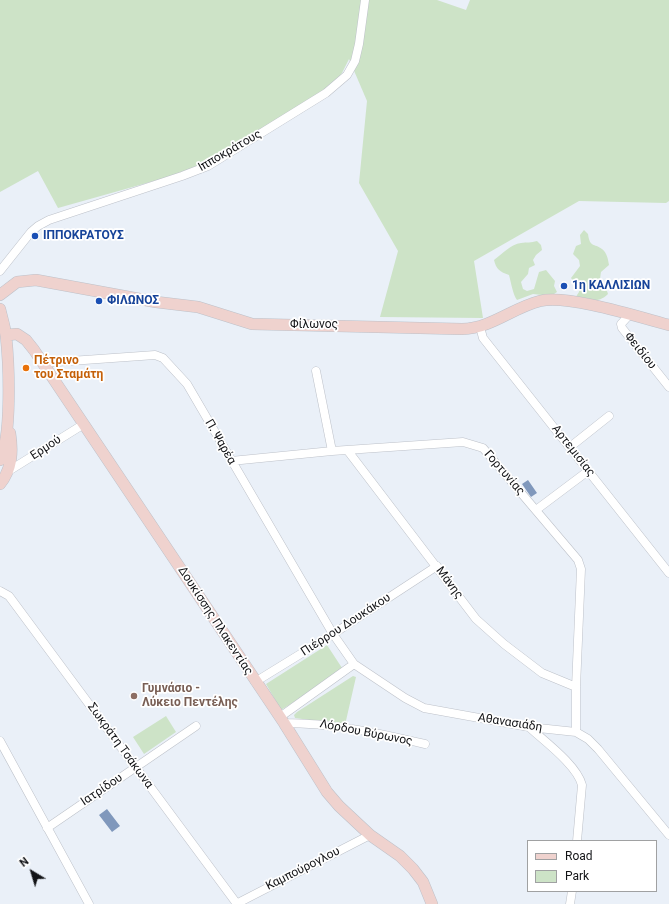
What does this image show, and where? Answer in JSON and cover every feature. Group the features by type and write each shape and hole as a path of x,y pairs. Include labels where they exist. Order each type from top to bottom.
{"main road":[{"name":"Φίλωνος","path":"0,295 17,282 36,280 156,302 198,307 252,324 462,329 480,327 530,304 546,300 584,304 630,314 669,325"},
{"path":"0,309 6,335 7,423 6,440 0,460"},
{"name":"Δουκίσσης Πλακεντίας","path":"6,335 13,333 26,340 282,720 334,801 370,835 400,856 413,868 423,882 432,904"},
{"path":"0,484 7,472 11,460 12,446 7,423"}],"street":[{"name":"Ιπποκράτους","path":"0,271 38,226 49,220 208,166 326,93 347,75 354,61 359,44 365,0"},
{"name":"Φειδίου","path":"630,314 621,324 622,328 669,386"},
{"name":"Αρτεμισίας","path":"480,327 483,338 669,573"},
{"name":"Π. Ψαρέα","path":"42,363 155,355 163,358 187,384 333,634"},
{"path":"316,371 332,451"},
{"path":"570,447 609,416"},
{"name":"Ερμού","path":"7,472 84,424"},
{"name":"Γορτυνίας","path":"231,461 332,451 463,442 484,448 578,560 581,569 576,687 576,732"},
{"name":"Μάνης","path":"348,451 476,619 487,630 542,672 576,687"},
{"path":"536,510 588,471"},
{"name":"Πιέρρου Δουκάκου","path":"255,682 333,634 437,566"},
{"name":"Σωκράτη Τσάκωνα","path":"0,591 9,596 237,904"},
{"name":"Αθανασιάδη","path":"333,634 354,664 405,698 424,708 529,727 576,732 588,739 669,835"},
{"path":"282,720 354,664"},
{"name":"Λόρδου Βύρωνος","path":"282,720 372,731 425,744"},
{"name":"Ιατρίδου","path":"47,828 196,726"},
{"path":"529,727 567,764 580,779 582,785 577,840"},
{"path":"0,741 88,904"},
{"name":"Καμπούρογλου","path":"237,904 370,835"},
{"path":"570,904 572,892"}],"green space":[{"path":"0,0 437,0 466,10 470,0 669,0 669,201 666,203 579,201 474,261 483,318 380,317 398,251 359,183 367,101 349,59 342,73 332,85 219,157 186,172 58,208 38,171 0,192"},
{"path":"584,230 588,234 591,243 605,252 609,263 609,265 601,272 600,279 605,285 608,294 596,300 575,298 579,292 580,284 575,283 571,278 580,266 579,260 573,254 576,246 581,244 580,235"},
{"path":"537,241 541,245 542,250 533,260 535,265 529,268 528,274 521,282 523,289 527,291 534,289 539,272 546,270 555,281 554,286 557,292 551,296 533,294 517,300 513,292 509,275 499,270 494,260 514,245"},
{"path":"327,645 344,671 281,710 266,684"},
{"path":"353,676 356,677 345,725 295,718 294,715 297,712"},
{"path":"166,716 176,732 144,754 133,737"}],"water":[{"path":"528,480 537,493 531,497 522,484"},
{"path":"107,809 120,826 112,832 99,815"}],"place":[{"name":"ΙΠΠΟΚΡΑΤΟΥΣ","path":"35,236"},
{"name":"1η ΚΑΛΛΙΣΙΩΝ","path":"564,286"},
{"name":"ΦΙΛΩΝΟΣ","path":"99,301"},
{"name":"Πέτρινο του Σταμάτη","path":"26,368"},
{"name":"Γυμνάσιο - Λύκειο Πεντέλης","path":"134,696"}]}
